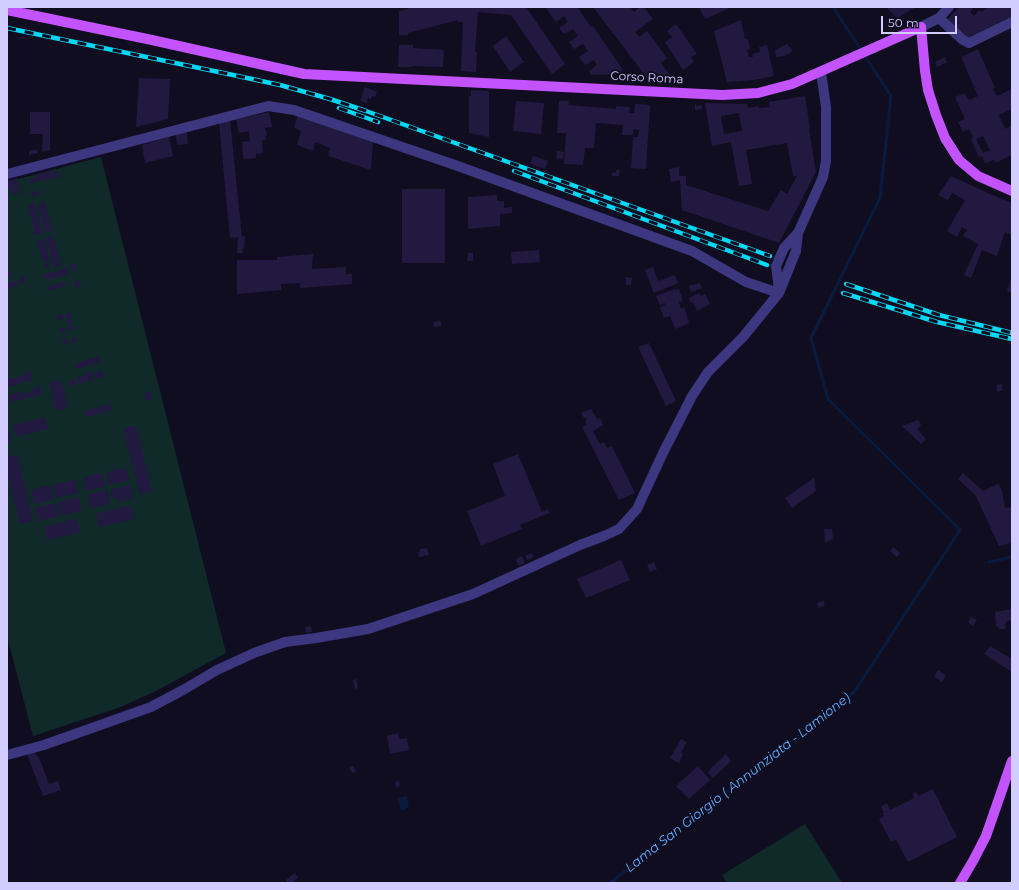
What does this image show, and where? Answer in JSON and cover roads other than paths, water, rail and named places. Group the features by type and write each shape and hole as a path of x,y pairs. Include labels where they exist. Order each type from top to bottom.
{"main road":[{"name":"Corso Roma","path":"7,10 152,40 304,74 722,96 758,93 792,84 921,27"},
{"path":"921,27 928,90 945,138 959,160 978,176 1012,192"},
{"path":"960,883 986,836 1012,761"}],"street":[{"name":"Corso Roma","path":"921,27 939,18 949,7"},
{"path":"939,18 963,40 969,43 1012,22"},
{"path":"7,755 44,745 151,707 217,670 260,650 285,642 368,629 400,620 473,594 580,545 619,529 637,509 692,396 708,372 743,337 779,293 796,252 798,233 823,177 826,161 826,107 821,72"},
{"path":"7,174 268,106 294,110 419,152 692,251 746,282 779,293"}],"water":[{"path":"407,796 409,807 401,811 398,798"}],"waterway":[{"name":"Lama San Giorgio ( Annunziata - Lamione)","path":"610,883 854,692 960,530 828,399 811,338 880,198 891,96 833,7"},
{"path":"989,562 1012,557"}],"railway":[{"path":"7,28 280,85 330,99 770,256"},
{"path":"339,108 378,122"},
{"path":"514,171 767,265"},
{"path":"846,284 939,315 1012,333"},
{"path":"843,293 937,322 1012,339"}]}
